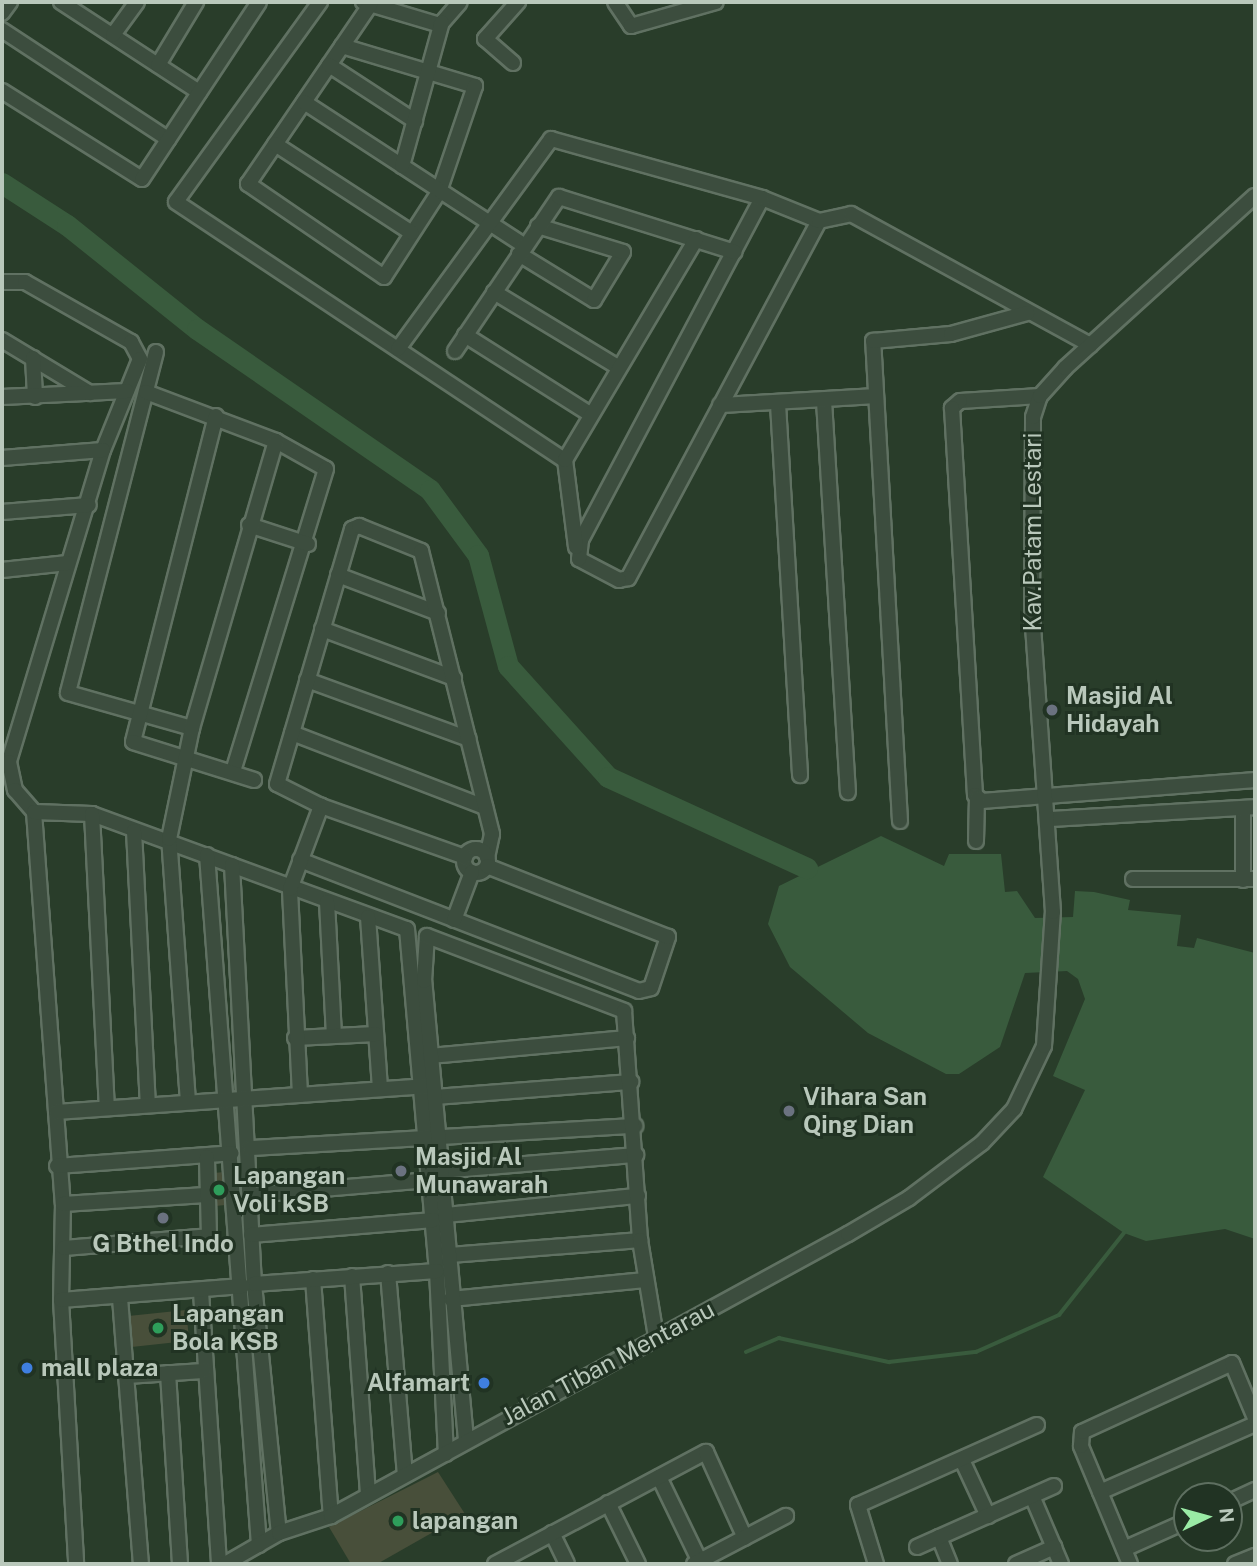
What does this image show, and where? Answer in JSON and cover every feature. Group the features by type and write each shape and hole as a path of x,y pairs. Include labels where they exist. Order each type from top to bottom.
{"street":[{"path":"2,13 10,2"},
{"path":"113,35 137,2"},
{"path":"158,65 196,2"},
{"path":"2,91 142,179 259,2"},
{"path":"320,2 177,202 565,460"},
{"path":"402,166 442,22 460,2"},
{"path":"513,62 485,39 519,2"},
{"path":"615,2 631,26 716,2"},
{"path":"67,3 200,92"},
{"path":"342,46 475,86 439,192 384,276 248,184 342,46 366,3 442,22"},
{"path":"2,30 168,139"},
{"path":"329,65 415,121"},
{"path":"304,102 439,192 487,220 522,250 593,300 623,252 538,226"},
{"path":"398,349 487,220 551,139 762,198 819,221 851,214 1027,313 1090,345"},
{"path":"275,144 412,233"},
{"name":"Kav.Patam Lestari","path":"1049,983 1053,912 1030,511 1030,446 1040,396 1090,345 1255,195"},
{"path":"455,351 559,197 735,252"},
{"path":"577,548 762,198"},
{"path":"696,239 565,460 579,559 619,580 628,578 819,221"},
{"path":"2,282 25,282 136,346 139,365 103,450 89,505 68,563 9,762 15,790 34,812 56,1112 57,1166 63,1204 61,1300 76,1564"},
{"path":"494,292 618,367"},
{"path":"900,821 873,341 951,334 1027,313"},
{"path":"465,335 590,414"},
{"path":"2,340 90,394"},
{"path":"156,352 68,693 192,728"},
{"path":"33,358 35,397"},
{"path":"2,397 127,391"},
{"path":"146,392 216,416 276,441 326,469 308,544 233,772"},
{"path":"720,405 778,404 874,396"},
{"path":"976,841 977,799 952,408 960,401 1040,396"},
{"path":"824,401 848,792"},
{"path":"778,404 800,775"},
{"path":"216,416 144,716 134,746 186,755 254,780"},
{"path":"188,1102 169,839 192,728 249,525 276,441"},
{"path":"2,458 103,450"},
{"path":"2,512 89,505"},
{"path":"249,525 308,544"},
{"path":"454,920 472,872 487,861 493,838 438,613 414,545 355,526 338,575 277,786 321,806 465,857 472,872"},
{"path":"2,570 68,563"},
{"path":"338,575 438,613"},
{"path":"322,629 454,678"},
{"path":"307,680 469,739"},
{"path":"292,733 485,807"},
{"path":"977,799 1255,780"},
{"path":"300,1095 295,1038 290,889 321,806"},
{"path":"1049,819 1249,808 1249,879 1133,879"},
{"path":"34,812 92,814 134,831 169,839 290,889 407,929 438,1138 434,1176"},
{"path":"92,814 107,1106"},
{"path":"134,831 148,1104"},
{"path":"300,860 639,991 651,988 668,937 487,861 476,848 465,857"},
{"path":"207,855 232,1153 279,1533"},
{"path":"232,865 250,1148 251,1235 248,1285 259,1545"},
{"path":"327,902 334,1035"},
{"path":"368,917 380,1089"},
{"path":"466,1440 451,1299 450,1255 440,1217 434,1176 422,1140 429,1090 430,1056 427,936 619,1005 627,1038 635,1126 640,1240 656,1337"},
{"name":"Jalan Tiban Mentarau","path":"225,1564 279,1533 331,1516 368,1492 446,1454 466,1440 889,1210 982,1143 1014,1109 1037,1065 1049,983"},
{"path":"295,1038 376,1034"},
{"path":"430,1056 627,1038"},
{"path":"56,1112 107,1106 380,1089 429,1090 631,1082"},
{"path":"250,1148 635,1126"},
{"path":"57,1166 207,1157 232,1153"},
{"path":"251,1195 636,1155"},
{"path":"64,1248 209,1236 207,1157"},
{"path":"63,1204 206,1195"},
{"path":"251,1235 638,1196"},
{"path":"440,1217 437,1271 446,1454"},
{"path":"450,1255 640,1240"},
{"path":"61,1300 201,1292 313,1279 437,1271"},
{"path":"388,1273 405,1474"},
{"path":"352,1276 368,1492"},
{"path":"313,1279 331,1516"},
{"path":"451,1299 645,1280"},
{"path":"201,1292 204,1371 219,1564"},
{"path":"120,1298 141,1564"},
{"path":"1130,1564 1080,1439 1096,1423 1232,1363 1255,1418"},
{"path":"127,1376 204,1371"},
{"path":"168,1373 180,1564"},
{"path":"1100,1492 1255,1424"},
{"path":"876,1564 857,1507 1037,1425"},
{"path":"496,1564 706,1451 745,1538"},
{"path":"960,1461 986,1517"},
{"path":"659,1477 697,1563 786,1516"},
{"path":"917,1547 1054,1486"},
{"path":"1032,1496 1061,1564"},
{"path":"608,1503 638,1564"},
{"path":"1124,1549 1173,1527"},
{"path":"552,1533 567,1564"},
{"path":"939,1537 950,1564"},
{"path":"1016,1564 1054,1547"},
{"path":"1235,1564 1255,1556"}],"shaded area":[{"path":"881,836 944,866 949,854 1001,854 1005,892 1017,891 1035,918 1073,917 1075,891 1094,892 1130,900 1128,910 1181,915 1177,946 1194,948 1197,938 1255,953 1255,1239 1225,1229 1146,1241 1124,1233 1043,1177 1085,1090 1053,1076 1085,999 1078,979 1067,971 1025,973 1000,1047 959,1074 946,1074 868,1033 790,967 768,924 779,886"},
{"name":"Lapangan Voli kSB","path":"225,1172 228,1205 213,1206 210,1173"},
{"name":"Lapangan Bola KSB","path":"186,1310 189,1341 132,1347 128,1316"},
{"name":"lapangan","path":"438,1472 465,1514 377,1564 351,1564 329,1527"}],"waterway":[{"path":"2,183 67,225 197,329 430,490 478,555 508,666 608,777 807,868"},
{"path":"746,1352 779,1338 889,1362 976,1352 1059,1315 1124,1233"}],"place":[{"name":"Masjid Al Hidayah","path":"1052,710"},
{"name":"Vihara San Qing Dian","path":"789,1111"},
{"name":"Masjid Al Munawarah","path":"401,1171"},
{"name":"Lapangan Voli kSB","path":"219,1190"},
{"name":"G Bthel Indo","path":"163,1218"},
{"name":"Lapangan Bola KSB","path":"158,1328"},
{"name":"mall plaza","path":"27,1368"},
{"name":"Alfamart","path":"484,1383"},
{"name":"lapangan","path":"398,1521"}]}
